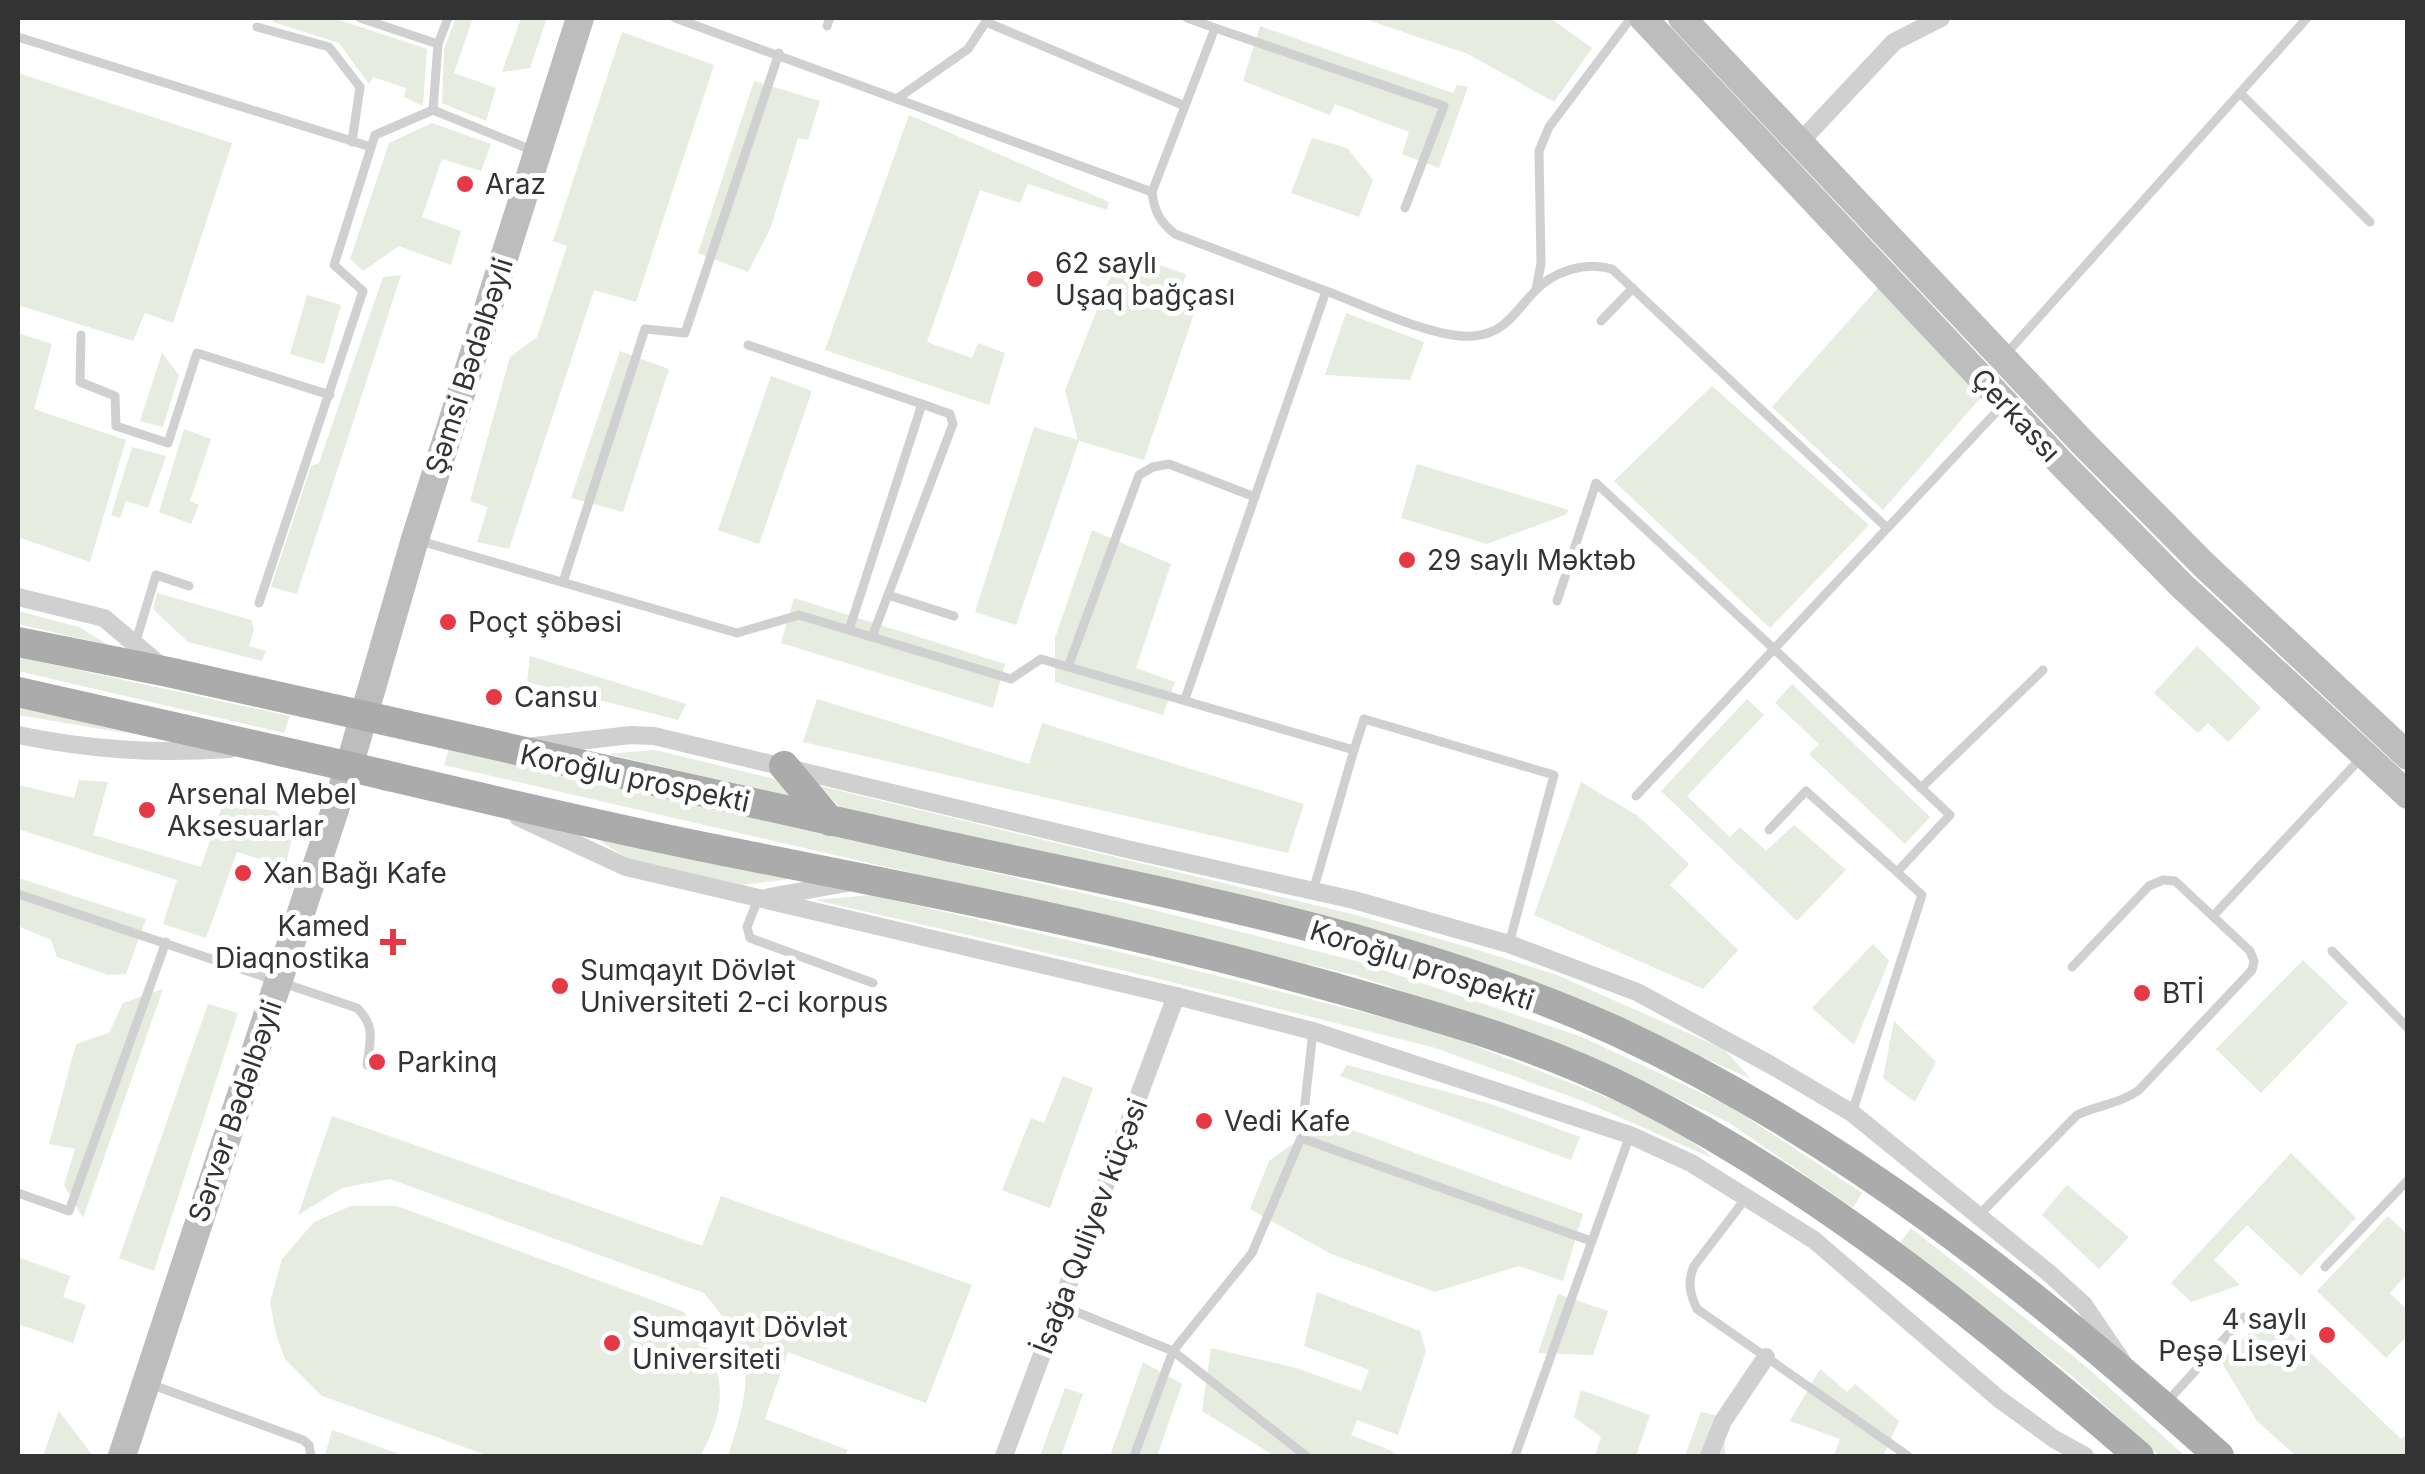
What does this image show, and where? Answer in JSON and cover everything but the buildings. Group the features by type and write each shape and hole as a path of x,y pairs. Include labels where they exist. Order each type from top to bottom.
{"main road":[{"path":"18,642 168,672"},
{"name":"Koroğlu prospekti","path":"168,672 1335,934 1477,977 1614,1031 1763,1108 1988,1261 2219,1456"},
{"path":"18,692 257,747"},
{"name":"Koroğlu prospekti","path":"257,747 1042,916 1298,978 1522,1045 1630,1092 1736,1148 1830,1211 1968,1314 2139,1456"},
{"path":"784,766 830,820"}],"street":[{"name":"Şəmsi Bədəlbəyli","path":"362,716 580,18"},
{"name":"Çerkassı","path":"1643,18 2182,586 2408,795"},
{"name":"Çerkassı","path":"1682,18 2204,566 2408,756"},
{"path":"1801,141 1894,42 1940,18"},
{"path":"18,597 104,618 168,672"},
{"name":"Sərvər Bədəlbəyli","path":"122,1456 349,766 362,716"},
{"path":"18,735 77,747 165,754 257,747"},
{"path":"502,748 642,736 784,766 1313,891 1509,944 1636,992 1852,1113 1980,1214 2084,1305 2132,1379"},
{"path":"467,795 626,867 1313,1031 1630,1135 1691,1163 1814,1240 1999,1399 2085,1456"},
{"path":"758,899 868,879"},
{"name":"İsağa Quliyev küçəsi","path":"1004,1456 1176,996"},
{"path":"1709,1456 1723,1422 1766,1357"}],"lane":[{"path":"360,18 438,44"},
{"path":"433,110 438,44 448,18"},
{"path":"675,18 1152,192"},
{"path":"1187,18 1444,106 1405,208"},
{"path":"1536,289 1541,264 1539,151 1549,127 1631,18"},
{"path":"2003,358 2307,18"},
{"path":"898,98 968,49 987,20 1186,106"},
{"path":"256,27 329,48 360,87 352,142"},
{"path":"1216,28 1152,192 1153,206 1162,224 1175,234 1450,336 1477,336 1500,328 1536,289 1574,268 1593,264 1612,269 1887,528"},
{"path":"18,37 371,148"},
{"path":"563,582 645,329 685,333 778,54"},
{"path":"2241,94 2370,222"},
{"path":"259,603 363,291 334,265 375,134 433,110 537,152"},
{"path":"1601,321 1633,288"},
{"path":"1184,700 1326,291"},
{"path":"81,335 80,382 115,396 116,426 168,443 197,353 330,394"},
{"path":"748,345 950,414 953,424 872,637"},
{"path":"1636,796 2005,403"},
{"path":"849,630 922,404"},
{"path":"1068,666 1139,475 1169,464 1255,497"},
{"path":"1556,601 1596,483 1950,815 1898,872"},
{"path":"415,539 737,633 800,615 1011,678 1041,659 1354,750"},
{"path":"135,644 156,576 189,586"},
{"path":"888,595 954,616"},
{"path":"1921,788 2043,670"},
{"path":"1313,891 1364,718 1554,775 1509,944"},
{"path":"2213,916 2364,755"},
{"path":"1769,830 1806,791 1922,894 1852,1113"},
{"path":"1980,1214 2076,1116 2091,1108 2124,1102 2140,1090 2252,970 2254,961 2250,951 2175,881 2163,880 2149,886 2072,967"},
{"path":"18,894 357,1008 372,1029 367,1065"},
{"path":"758,899 747,928 750,938 873,982"},
{"path":"18,1193 69,1211 166,942"},
{"path":"2332,951 2408,1028"},
{"path":"1134,1456 1173,1351 1252,1253 1300,1138 1313,1031"},
{"path":"1514,1456 1630,1135"},
{"path":"1300,1138 1591,1241"},
{"path":"2324,1266 2408,1180"},
{"path":"1746,1198 1689,1277 1690,1294 1697,1309 1908,1456"},
{"path":"1059,1305 1173,1351 1306,1456"},
{"path":"2163,1406 2244,1317"},
{"path":"144,1382 304,1440 312,1456"}],"shaded area":[{"path":"272,18 333,18 427,49 423,106 404,97 406,88 373,77 369,84 339,43 273,22"},
{"path":"456,18 473,18 454,73 496,88 486,121 442,103 444,49"},
{"path":"521,18 547,18 530,68 502,72"},
{"path":"1362,18 1550,18 1592,48 1554,102 1468,54"},
{"path":"1260,26 1453,93 1457,85 1468,87 1439,168 1402,154 1409,132 1335,104 1330,115 1243,81"},
{"path":"622,32 714,65 636,302 594,290 509,549 477,542 488,507 470,501 510,357 537,337 567,246 553,241"},
{"path":"18,73 232,143 173,323 145,313 133,341 18,305"},
{"path":"754,81 820,101 808,140 798,138 771,227 748,272 698,253"},
{"path":"909,115 1109,202 1107,210 1028,184 1020,203 980,190 927,342 972,358 978,343 1005,353 989,405 825,350"},
{"path":"432,123 491,144 481,171 442,159 422,217 461,231 451,265 399,246 363,271 350,259 389,143"},
{"path":"1312,138 1347,148 1373,180 1359,217 1291,193"},
{"path":"1120,252 1186,274 1181,289 1200,296 1144,460 1079,441 1016,625 975,612 1034,427 1078,440 1065,390"},
{"path":"401,275 297,594 271,587 311,466 319,463 383,277"},
{"path":"1878,288 1982,396 1883,510 1772,407"},
{"path":"307,295 341,305 324,364 290,354"},
{"path":"1346,313 1424,342 1410,380 1325,375"},
{"path":"18,333 52,344 34,409 126,440 90,562 18,537"},
{"path":"620,351 669,369 623,512 571,498"},
{"path":"162,353 179,375 163,427 140,421"},
{"path":"771,376 812,391 759,544 718,530"},
{"path":"1712,386 1869,525 1770,628 1614,481"},
{"path":"184,429 211,439 190,501 199,505 191,524 159,512"},
{"path":"132,447 166,456 148,508 126,501 120,518 111,515"},
{"path":"1417,464 1569,510 1565,515 1487,544 1401,518"},
{"path":"1092,530 1171,564 1136,668 1175,682 1163,715 1055,682 1055,638"},
{"path":"157,593 251,620 254,629 249,646 266,651 262,661 188,642 153,609"},
{"path":"794,598 1005,664 993,708 781,643"},
{"path":"18,611 79,627 108,645 18,624"},
{"path":"2197,646 2261,708 2228,742 2208,723 2198,733 2154,693"},
{"path":"530,656 686,704 678,720 527,682"},
{"path":"18,657 290,716 284,733 18,671"},
{"path":"1792,684 1930,817 1905,844 1809,754 1819,744 1775,703"},
{"path":"817,699 1029,764 1042,723 1304,804 1288,853 803,742"},
{"path":"1747,699 1764,715 1687,796 1730,837 1740,827 1766,851 1794,825 1846,870 1797,921 1661,791"},
{"path":"18,706 131,734 18,715"},
{"path":"449,749 1122,902 1356,961 1582,1037 1731,1107 1862,1193 1853,1208 1728,1122 1578,1051 1355,975 444,765"},
{"path":"655,750 779,780 800,799 608,754"},
{"path":"79,780 108,782 93,835 201,867 223,803 276,811 294,830 285,867 237,852 206,938 163,924 177,880 18,829 18,785 74,798"},
{"path":"1581,782 1638,816 1689,864 1670,885 1738,950 1703,989 1534,915"},
{"path":"820,786 1352,914 1478,950 1557,975 1724,1049 1751,1079 1542,984 841,808"},
{"path":"582,830 790,879 743,885 629,859"},
{"path":"18,878 146,919 126,974 108,975 57,957 51,940 18,926"},
{"path":"871,895 1437,1031 1624,1104 1687,1137 1714,1159 1583,1101 1432,1047 815,900"},
{"path":"1873,944 1889,961 1854,1045 1812,1008"},
{"path":"2303,960 2348,1003 2261,1093 2216,1049"},
{"path":"163,989 83,1218 64,1185 75,1149 49,1144 76,1044 109,1033 123,1003"},
{"path":"208,1004 238,1013 154,1271 119,1258"},
{"path":"1894,1021 1936,1062 1915,1102 1883,1078"},
{"path":"1347,1065 1491,1104 1580,1137 1571,1160 1340,1076"},
{"path":"1063,1076 1093,1088 1050,1208 1002,1190 1031,1118 1044,1123"},
{"path":"332,1116 702,1246 721,1196 972,1285 926,1403 788,1352 765,1419 848,1450 845,1456 728,1456 742,1408 745,1370 733,1334 704,1293 390,1179 342,1188 298,1215"},
{"path":"1325,1120 1583,1214 1563,1281 1519,1266 1435,1292 1331,1254 1250,1209 1269,1161"},
{"path":"2291,1153 2356,1218 2301,1276 2247,1225 2214,1260 2240,1285 2191,1302 2171,1283"},
{"path":"2067,1185 2129,1237 2099,1269 2042,1215"},
{"path":"351,1206 397,1206 684,1312 708,1348 719,1382 717,1416 700,1456 489,1456 322,1396 285,1359 270,1302 282,1259 314,1222"},
{"path":"2388,1216 2407,1234 2407,1274 2390,1293 2407,1310 2408,1335 2386,1358 2317,1291"},
{"path":"1911,1228 2083,1364 2185,1456 2160,1456 2071,1375 1900,1243"},
{"path":"18,1257 70,1276 63,1297 86,1305 73,1343 18,1324"},
{"path":"1317,1292 1420,1331 1426,1351 1398,1435 1357,1420 1351,1435 1397,1456 1275,1456 1202,1411 1211,1348 1296,1368 1361,1391 1369,1370 1304,1346"},
{"path":"1558,1294 1608,1311 1593,1355 1538,1353"},
{"path":"2269,1313 2401,1439 2407,1434 2407,1456 2296,1456 2257,1421 2221,1361"},
{"path":"1143,1362 1182,1384 1157,1456 1110,1456"},
{"path":"1820,1369 1847,1392 1855,1384 1899,1421 1883,1456 1834,1456 1840,1439 1790,1421"},
{"path":"1065,1388 1083,1394 1061,1456 1040,1456"},
{"path":"1581,1390 1650,1415 1636,1456 1595,1456 1601,1437 1574,1417"},
{"path":"59,1411 92,1455 91,1456 43,1456"},
{"path":"1701,1412 1724,1417 1725,1456 1685,1456"},
{"path":"332,1430 405,1456 325,1455"}],"place":[{"name":"Araz","path":"465,184"},
{"name":"62 saylı Uşaq bağçası","path":"1035,279"},
{"name":"29 saylı Məktəb","path":"1407,560"},
{"name":"Poçt şöbəsi","path":"448,622"},
{"name":"Cansu","path":"494,697"},
{"name":"Arsenal Mebel Aksesuarlar","path":"147,810"},
{"name":"Xan Bağı Kafe","path":"243,873"},
{"name":"Kamed Diaqnostika","path":"393,942"},
{"name":"Sumqayıt Dövlət Universiteti 2-ci korpus","path":"560,986"},
{"name":"BTİ","path":"2142,993"},
{"name":"Parkinq","path":"377,1062"},
{"name":"Vedi Kafe","path":"1204,1121"},
{"name":"4 saylı Peşə Liseyi","path":"2327,1335"},
{"name":"Sumqayıt Dövlət Universiteti","path":"612,1343"}]}
